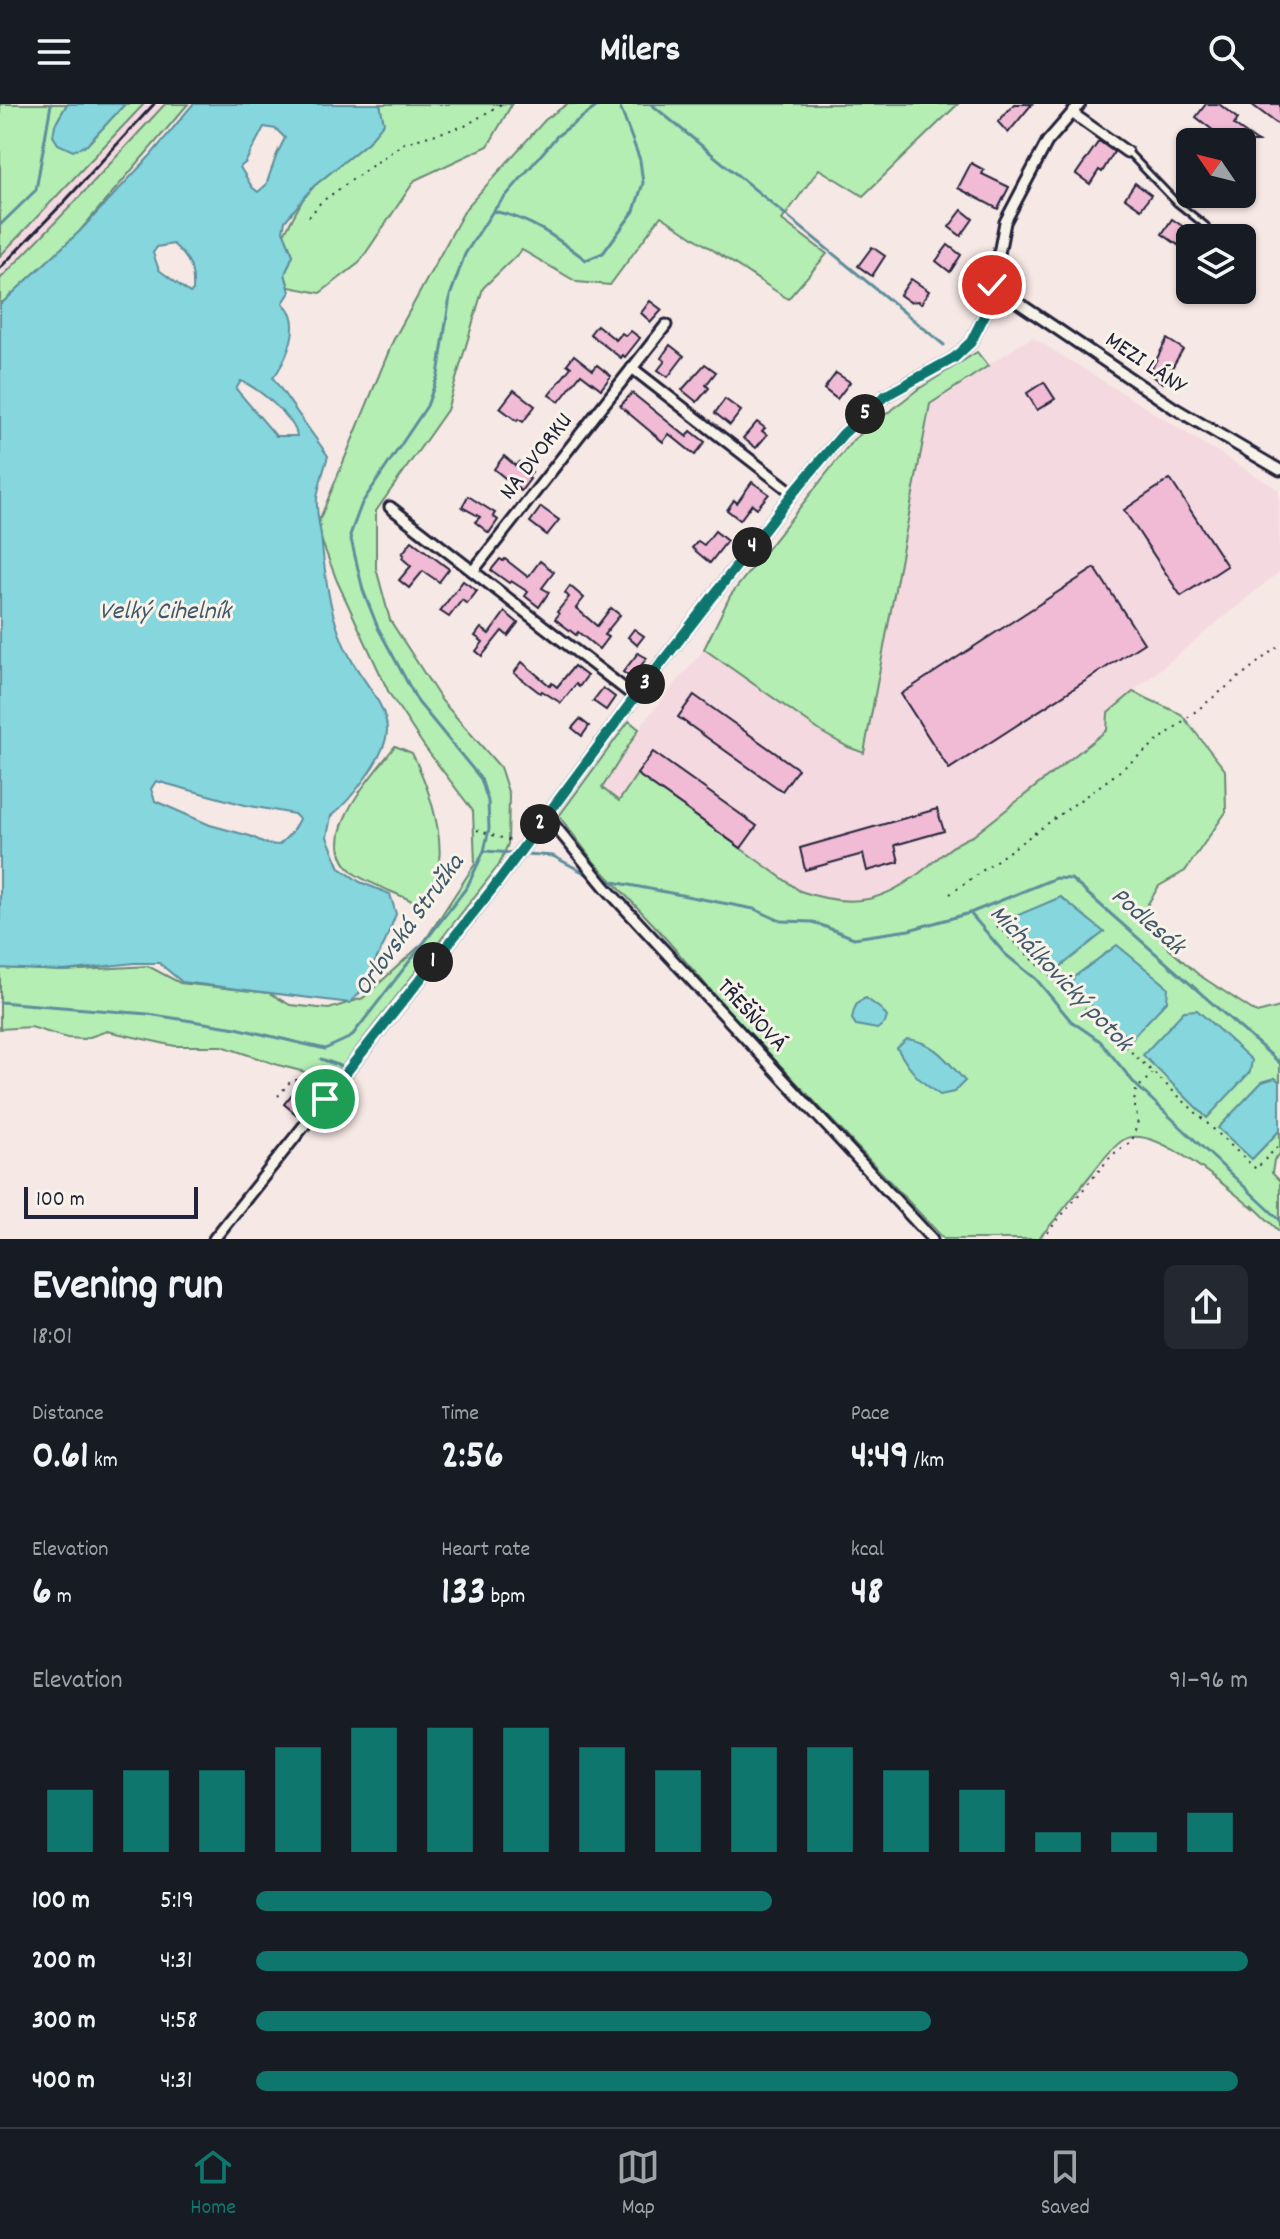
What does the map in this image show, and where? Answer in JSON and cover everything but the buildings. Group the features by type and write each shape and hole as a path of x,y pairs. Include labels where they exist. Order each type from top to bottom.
{"street":[{"path":"214,1239 507,868 793,493 843,434 885,396 954,358 971,342 989,306 1005,222 1047,142 1080,104"},
{"path":"1072,113 1127,152"},
{"name":"MEZI LÁNY","path":"992,285 1174,408 1280,470"},
{"name":"NA DVORKU","path":"473,571 666,325"},
{"path":"632,368 793,493"},
{"path":"390,507 635,697"},
{"name":"TŘEŠŇOVÁ","path":"546,815 606,888 932,1239"}],"lane":[{"path":"1127,152 1177,203 1203,224"}],"path":[{"path":"309,217 321,202 404,143 465,126 501,104"},
{"path":"950,894 1112,777 1280,645"},
{"path":"479,831 514,843 525,843"},
{"path":"997,926 1256,1169 1280,1144"},
{"path":"1042,1239 1112,1155 1132,1141 1138,1121 1134,1102 1136,1090 1153,1073"},
{"path":"278,1096 290,1082 299,1079 325,1099"}],"shaded area":[{"path":"144,104 165,104 0,279 0,256"},
{"path":"1032,337 1279,490 1280,571 1108,712 1108,730 973,836 960,840 908,883 872,898 841,902 800,891 637,775 619,801 602,788 642,724 704,649 823,733 864,753 930,403"}],"green space":[{"path":"0,104 67,104 55,125 87,145 125,104 144,104 0,256"},
{"path":"165,104 188,104 79,232 0,305 0,279"},
{"path":"380,104 512,104 488,146 415,180 359,263 320,293 289,287 285,274 293,255 284,234 303,199 314,186 368,142 383,123"},
{"path":"567,104 958,104 863,196 819,169 782,220 827,254 788,299 661,216 610,285 577,282 522,250 483,288 447,410 376,511 376,568 390,620 442,701 500,767 509,795 508,844 499,865 332,1079 222,1046 175,1046 107,1031 84,1039 67,1038 31,1027 0,1029 0,968 64,971 148,966 180,983 269,993 290,1005 329,1009 363,998 424,942 475,864 473,811 389,693 337,581 321,539 319,521 393,341 466,208 545,120"},
{"path":"977,352 988,366 930,404 864,753 823,733 704,649 730,596 853,440 917,390"},
{"path":"1133,692 1181,714 1225,770 1226,812 1185,871 1159,886 1141,915 1169,949 1199,975 1257,1013 1280,1007 1280,1082 1275,1078 1252,1159 1280,1130 1280,1154 1274,1160 1272,1173 1280,1181 1280,1232 1252,1205 1255,1210 1211,1174 1172,1149 1153,1140 1136,1137 1123,1140 1111,1151 1038,1239 944,1239 727,1009 595,863 559,816 629,721 639,729 602,788 619,801 637,774 800,891 836,900 867,899 896,888 954,845 973,836 1107,730 1108,713"},
{"path":"395,746 412,753 428,792 439,836 439,863 431,886 423,897 412,901 355,874 343,860 339,844 350,808"}],"water":[{"path":"67,104 125,104 87,145 73,151 58,144 53,136 55,125"},
{"name":"Velký Cihelník","path":"193,104 380,104 384,123 368,142 314,186 285,221 283,231 293,255 285,274 290,292 283,303 291,314 293,330 286,356 273,378 328,456 317,503 330,599 344,645 379,702 386,721 387,730 381,752 357,789 331,816 327,837 340,868 360,882 390,894 396,914 359,994 350,1003 182,982 159,963 64,971 0,968 0,305 79,232 151,155","holes":["264,127 276,129 285,138 266,185 258,192 240,167","173,244 183,254 192,270 193,291 190,293 159,270 153,253 157,247","241,381 257,390 290,421 297,436 276,436 236,389","156,781 245,805 294,814 299,819 279,845 267,844 210,825 155,801 151,789"]},
{"path":"1061,897 1104,932 1059,968 1053,967 1004,921"},
{"path":"1117,945 1168,987 1167,1001 1130,1040 1070,986 1074,977"},
{"path":"866,998 887,1017 877,1029 856,1025 852,1019 857,1004"},
{"path":"1197,1010 1252,1060 1250,1072 1207,1118 1143,1055 1184,1011"},
{"path":"907,1039 933,1048 965,1081 954,1092 940,1095 933,1090 916,1075 897,1048"},
{"path":"1275,1078 1280,1082 1280,1130 1252,1159 1218,1128 1262,1082"}],"waterway":[{"path":"0,225 36,190 51,104"},
{"path":"493,211 557,136 600,104"},
{"name":"Orlovská Stružka","path":"0,1002 148,1014 236,1028 325,1049 351,1037 467,887 484,851 489,829 488,801 481,779 418,702 378,628 363,590 350,535 362,503 427,406 438,375 450,296 465,254 493,211 531,224 586,260 603,253 634,211 643,183 640,160 619,104"},
{"path":"651,104 944,345"},
{"name":"Michálkovický potok","path":"485,851 553,856 592,877"},
{"name":"Podlesák","path":"970,913 1056,878 1071,879 1280,1063"},
{"name":"Michálkovický potok","path":"603,880 754,909 781,921 813,922 854,938 909,930 970,913 1005,954 1036,979 1071,1021 1100,1041 1135,1084 1280,1220"},
{"name":"Michálkovický potok","path":"321,1059 346,1068"}],"railway":[{"path":"0,268 154,104"}],"route":[{"path":"325,1099 493,888 635,697 793,493 843,434 885,396 954,358 971,342 989,306 992,285"}]}
